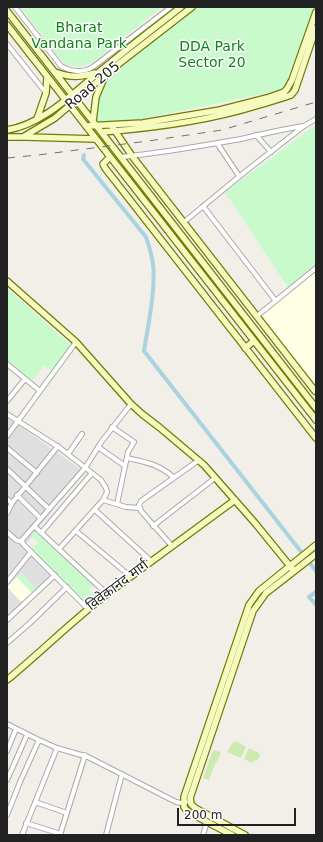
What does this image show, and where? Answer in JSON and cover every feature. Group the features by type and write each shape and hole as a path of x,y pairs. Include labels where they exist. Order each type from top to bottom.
{"street":[{"path":"15,7 61,66 72,71 83,71 94,67 171,7"},
{"name":"Road 205","path":"7,130 19,127 53,110 181,7"},
{"name":"Road 205","path":"23,137 54,118 104,76 192,7"},
{"path":"7,11 214,277 312,400 316,408"},
{"path":"86,126 95,123 111,125 143,123 220,110 284,92 292,80 316,12"},
{"path":"7,25 316,420"},
{"path":"102,132 142,129 200,120 229,114 291,95 316,28"},
{"path":"7,44 46,93"},
{"path":"55,72 66,76 81,76 98,73"},
{"path":"37,119 46,93 46,76"},
{"path":"95,123 96,97 104,76"},
{"path":"184,222 239,176 304,126 316,119"},
{"path":"111,125 132,156 316,391 312,400 306,407"},
{"path":"122,157 178,150 276,130 304,126"},
{"path":"256,135 271,152"},
{"path":"7,137 96,139"},
{"path":"217,143 239,176"},
{"path":"110,157 103,164 104,168 316,438"},
{"path":"203,206 275,300"},
{"path":"257,316 316,268"},
{"path":"214,277 222,270"},
{"path":"7,281 76,342 131,404 199,460 235,500 292,569"},
{"path":"245,348 254,341"},
{"path":"7,436 76,342"},
{"path":"7,364 40,391"},
{"path":"7,401 25,378"},
{"path":"302,402 312,400"},
{"path":"22,542 23,538 40,518 85,468 112,427 131,404"},
{"path":"7,414 58,446 102,480 106,488 107,492 103,500 59,549"},
{"path":"112,427 134,442 128,452 117,504"},
{"path":"68,454 82,434"},
{"path":"7,513 18,495 58,446"},
{"path":"98,447 125,466"},
{"path":"7,448 37,473"},
{"path":"127,458 155,465 173,477"},
{"path":"139,508 141,501 199,460"},
{"path":"7,469 49,509"},
{"path":"41,533 92,473"},
{"path":"153,526 215,478"},
{"path":"18,495 40,518"},
{"path":"7,500 12,503"},
{"path":"103,500 139,508 153,526 172,546"},
{"name":"विवेकानंद मार्ग","path":"7,680 107,594 235,500"},
{"path":"95,510 151,561"},
{"path":"34,526 107,594"},
{"path":"76,531 130,576"},
{"path":"7,532 16,540 22,542 88,609"},
{"path":"245,835 195,808 191,804 190,800 252,611 266,593 316,545"},
{"path":"7,582 31,552"},
{"path":"232,835 220,832 207,822 188,812 185,809 184,797 249,605 258,591 316,554"},
{"path":"7,620 55,575"},
{"path":"7,643 30,624 67,587"},
{"path":"7,724 27,735 57,748 85,755 176,802 184,803 190,800"},
{"path":"7,751 16,729"},
{"path":"7,780 27,735"},
{"path":"7,815 39,740"},
{"path":"22,835 57,748"},
{"path":"26,823 60,834 85,755"},
{"path":"106,835 122,774"},
{"path":"35,802 67,813"},
{"path":"203,835 207,822"}],"shaded area":[{"path":"316,271 316,382 313,384 260,317"},
{"path":"7,417 83,471 25,546 54,575 7,617"},
{"path":"21,573 36,589 22,603 7,587"}],"green space":[{"name":"Bharat Vandana Park","path":"20,7 162,7 93,62 85,65 71,66 63,62"},
{"name":"DDA Park Sector 20","path":"196,7 316,7 316,12 287,89 111,125 97,125 94,111 104,76"},
{"path":"316,125 316,267 289,289 225,192"},
{"path":"7,288 70,345 53,371 44,366 32,381 7,360"},
{"path":"33,530 94,584 89,589 95,596 87,604 31,549 39,543 29,534"},
{"path":"21,573 36,589 32,593 17,577"},
{"path":"236,741 246,747 241,758 227,752 233,742"},
{"path":"249,748 260,755 257,761 254,760 252,763 244,759"},
{"path":"213,750 220,752 221,754 215,764 209,780 203,778"}],"waterway":[{"path":"84,155 83,159 146,237 152,257 154,274 151,307 144,351 302,553"},
{"path":"309,562 316,571"},
{"path":"316,592 309,597 316,605"}],"railway":[{"path":"7,158 148,141 222,130 316,102"}]}
